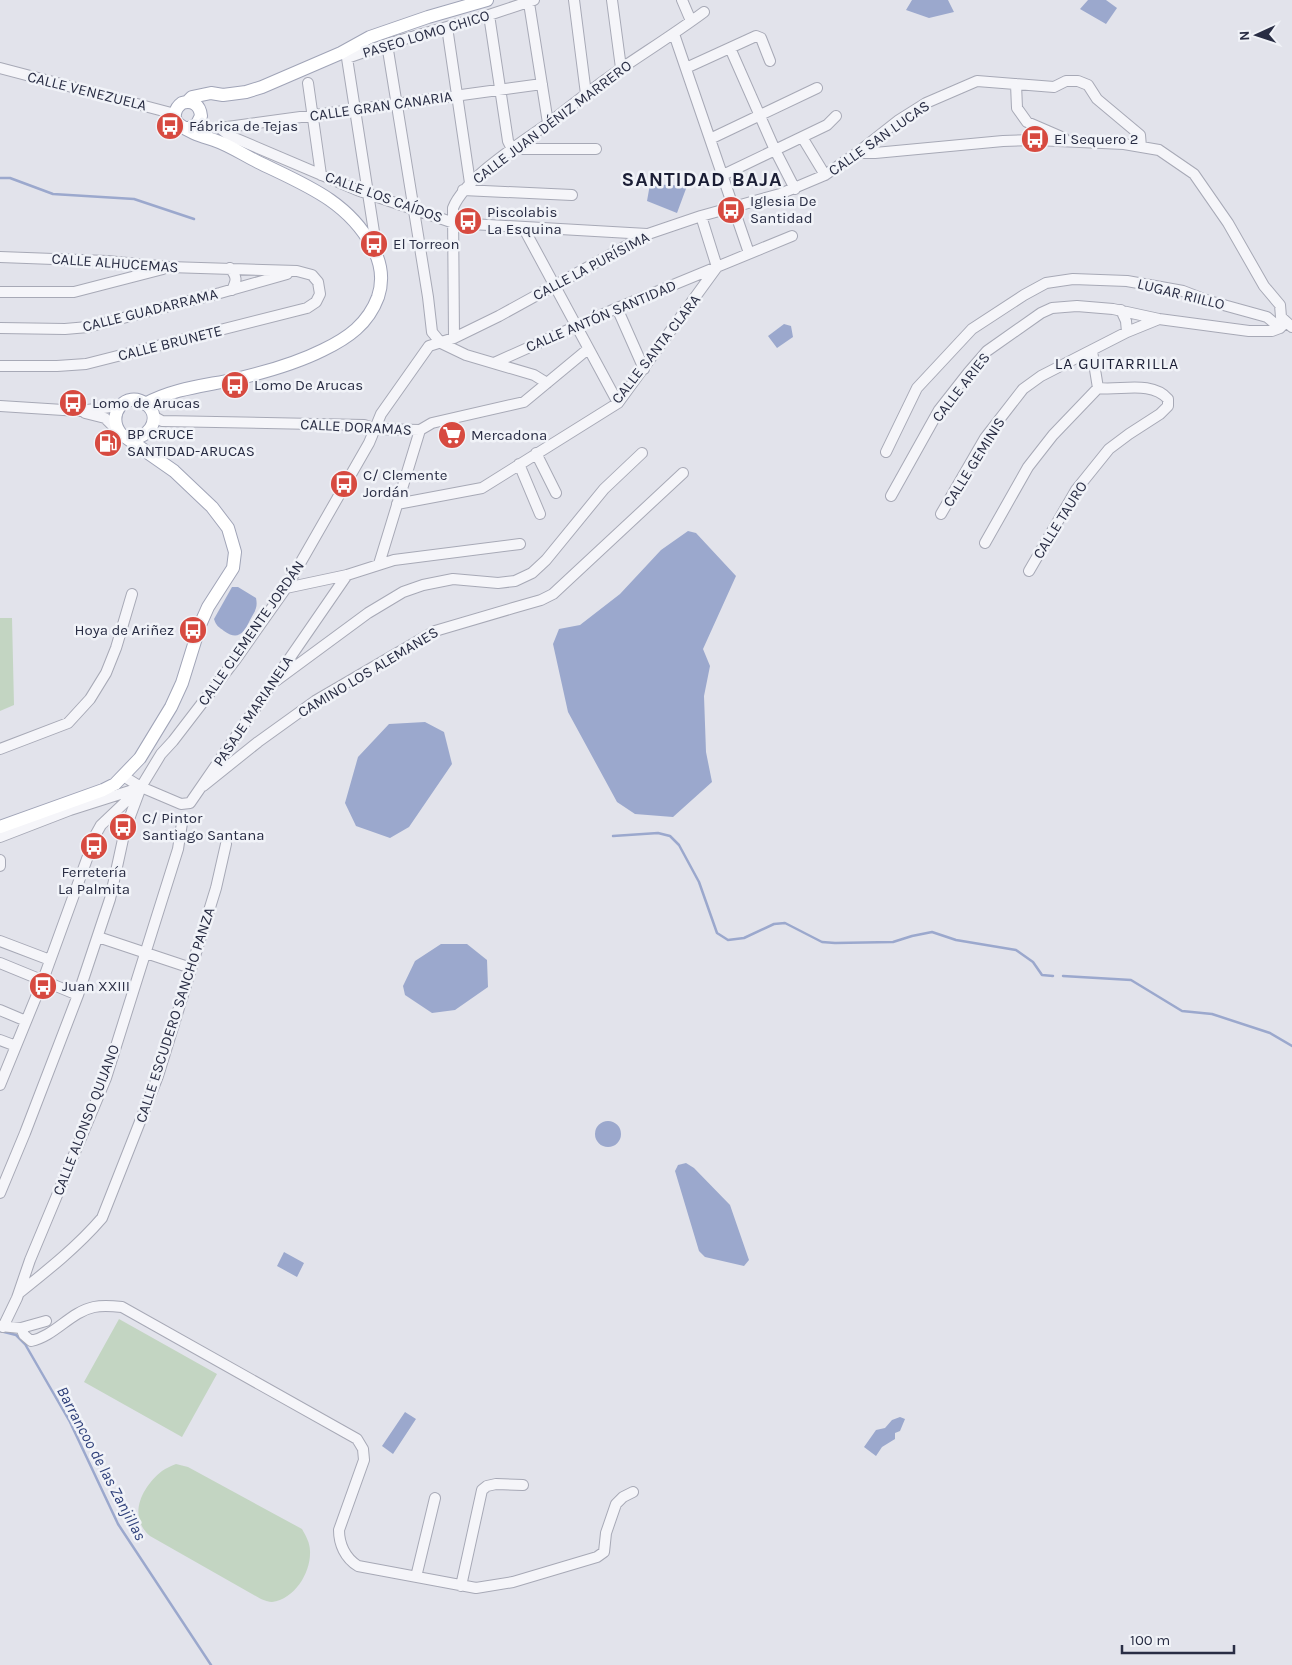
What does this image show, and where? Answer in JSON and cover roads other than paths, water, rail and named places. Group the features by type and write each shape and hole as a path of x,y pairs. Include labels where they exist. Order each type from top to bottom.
{"main road":[{"path":"217,134 188,131 177,122 175,114 179,106 192,97 246,92 262,88 341,54 377,35 437,14 488,0"},
{"path":"184,128 197,124 210,100 222,95"},
{"path":"156,458 148,444 152,419 161,396 179,390 266,372 309,357 346,338 365,322 374,308 382,281 381,272 370,242 363,230 351,218 323,194 217,134 208,133 195,104 187,102"},
{"path":"0,827 103,790 115,784 124,776 149,746 171,707 182,683 200,625 208,607 233,568 235,552 228,528 212,507 174,471 124,436 114,421 119,406 129,401 140,401 152,419"},
{"path":"124,436 138,438 152,419"}],"street":[{"path":"574,0 586,94"},
{"path":"612,0 621,68"},
{"path":"682,0 692,21"},
{"path":"532,1 548,123"},
{"name":"PASEO LOMO CHICO","path":"355,111 347,58 387,44 532,1"},
{"name":"CALLE JUAN DÉNIZ MARRERO","path":"454,338 453,208 457,198 467,186 512,149 621,68 704,12"},
{"path":"488,15 508,141 512,149 596,149"},
{"path":"447,27 467,186 572,195"},
{"path":"674,34 749,253"},
{"path":"686,68 756,36 761,38 770,61"},
{"path":"387,44 398,104 432,332 441,343 466,355 534,375 547,383"},
{"path":"730,48 775,150 795,189"},
{"name":"CALLE VENEZUELA","path":"0,68 175,114"},
{"name":"CALLE SAN LUCAS","path":"734,207 795,189 826,175 899,120 926,103 977,81 1054,87 1066,81 1078,81 1088,85 1097,99 1140,135 1141,147"},
{"path":"308,83 322,174"},
{"name":"CALLE GRAN CANARIA","path":"217,134 313,115 355,111 542,84"},
{"path":"1016,84 1017,108 1027,122 1070,141"},
{"path":"710,139 817,88"},
{"path":"355,111 374,232 370,242"},
{"path":"723,175 827,125 836,116"},
{"name":"CALLE LOS CAÍDOS","path":"217,134 230,136 367,194 454,223 648,234"},
{"path":"802,137 826,175"},
{"path":"857,153 875,153 1003,140 1124,144 1159,150 1194,174 1228,223 1264,286 1280,305 1281,317 1286,326"},
{"name":"CALLE LA PURÍSIMA","path":"454,338 648,234 734,207"},
{"path":"701,216 717,267"},
{"path":"523,227 618,403"},
{"name":"CALLE ANTÓN SANTIDAD","path":"494,363 618,308 792,236"},
{"name":"CALLE ALHUCEMAS","path":"0,257 107,261 169,267 297,271 312,275 318,282"},
{"path":"0,292 74,292 169,267"},
{"name":"CALLE SANTA CLARA","path":"396,504 482,488 618,403 717,267"},
{"path":"230,268 236,275 236,281 232,290"},
{"name":"CALLE GUADARRAMA","path":"0,328 65,329 88,327 232,290 297,271"},
{"name":"LUGAR RIILLO","path":"886,452 917,388 972,329 1046,283 1073,279 1127,281 1183,291 1209,301 1268,317 1286,326"},
{"name":"CALLE BRUNETE","path":"0,366 86,364 307,308 316,302 320,294 318,282"},
{"name":"CALLE ARIES","path":"891,496 939,410 987,352 1034,318 1052,308 1077,306 1121,310 1159,319 1249,331 1272,331 1286,326"},
{"path":"618,308 644,368"},
{"path":"1121,310 1126,321 1127,332"},
{"name":"CALLE GEMINIS","path":"941,514 985,438 1023,390 1041,376 1127,332 1159,319"},
{"path":"376,429 381,414 430,346 454,338"},
{"name":"CALLE DORAMAS","path":"152,419 364,425 376,429 420,430 432,423 524,402 588,349"},
{"path":"985,543 1028,467 1053,436 1098,388 1092,351"},
{"name":"CALLE TAURO","path":"1029,571 1076,490 1109,450 1129,434 1160,414 1168,406 1168,399 1162,393 1141,387 1109,390 1098,388"},
{"path":"0,406 79,411 119,406"},
{"path":"79,411 105,418 124,436"},
{"name":"CALLE CLEMENTE JORDÁN","path":"0,1193 26,1133 98,938 110,899 125,830 141,786 161,754 230,666 286,588 370,443 376,429"},
{"path":"379,564 420,430"},
{"path":"273,683 368,613 403,592 423,585 452,579 498,582 515,581 532,573 546,560 604,489 642,453"},
{"path":"536,454 556,493"},
{"path":"519,464 540,514"},
{"name":"CAMINO LOS ALEMANES","path":"203,786 258,742 315,701 435,631 541,600 553,594 683,472"},
{"path":"286,588 347,575 394,560 520,544"},
{"name":"PASAJE MARIANELA","path":"141,786 181,804 190,804 347,575"},
{"path":"0,749 68,723 90,699 106,673 116,648 132,594"},
{"path":"149,746 161,754"},
{"path":"140,758 153,766"},
{"path":"124,776 141,786"},
{"path":"0,837 70,810 141,786"},
{"path":"1,1081 43,980 96,834 101,825 141,786"},
{"name":"CALLE ALONSO QUIJANO","path":"2,1327 18,1293 106,1078 178,849 182,823"},
{"name":"CALLE ESCUDERO SANCHO PANZA","path":"18,1293 47,1271 102,1218 158,1076 216,888 226,844"},
{"path":"0,860 0,866"},
{"path":"98,938 191,968"},
{"path":"0,941 50,960"},
{"path":"0,962 78,995"},
{"path":"0,1010 26,1020"},
{"path":"0,1040 16,1046"},
{"path":"21,1328 24,1335 31,1341 40,1339 80,1312 95,1306 122,1307 357,1439 363,1449 364,1460 339,1530 339,1539 349,1561 358,1566 476,1588 513,1582 598,1557 604,1552 606,1533 616,1504 623,1496 633,1492"},
{"path":"2,1327 21,1328 46,1321"},
{"path":"461,1586 482,1490 487,1486 496,1484 523,1485"},
{"path":"416,1577 435,1498"}],"water":[{"path":"912,0 948,0 954,12 929,18 906,10"},
{"path":"1088,0 1106,0 1117,8 1106,24 1080,9"},
{"path":"650,184 687,186 677,213 647,201"},
{"path":"784,324 791,326 793,337 777,348 768,336"},
{"path":"688,531 696,533 736,576 703,649 710,666 704,696 706,752 712,782 673,817 635,814 617,802 568,712 553,644 559,629 580,625 620,594 661,550"},
{"path":"232,587 238,587 256,598 257,601 256,609 248,625 243,632 237,635 224,631 217,625 214,619"},
{"path":"425,722 444,732 452,764 409,827 390,838 356,826 345,803 358,757 389,724"},
{"path":"441,944 467,944 487,960 488,987 455,1010 432,1013 405,995 403,986 415,961"},
{"path":"608,1121 617,1125 621,1134 617,1143 608,1147 599,1143 595,1134 599,1125"},
{"path":"686,1163 694,1168 730,1205 749,1260 744,1266 705,1257 699,1251 675,1171 678,1165"},
{"path":"284,1252 304,1263 297,1277 277,1266"},
{"path":"405,1412 416,1419 393,1454 382,1446"},
{"path":"900,1417 905,1419 900,1431 895,1433 895,1439 882,1447 876,1456 864,1447 876,1430 885,1428 892,1420"}],"waterway":[{"path":"0,178 10,178 53,194 134,199 194,219"},
{"path":"613,836 658,833 670,836 679,845 699,882 717,933 728,940 744,938 774,924 785,923 822,942 835,943 893,942 932,932 956,940 1016,950 1033,962 1042,975 1053,976"},
{"path":"1063,976 1131,980 1182,1011 1212,1014 1270,1033 1292,1046"},
{"name":"Barrancoo de las Zanjillas","path":"0,1331 16,1335 25,1344 70,1422 118,1524 211,1665"}],"place":[{"name":"Fábrica de Tejas","path":"170,126"},
{"name":"El Sequero 2","path":"1035,139"},
{"name":"Iglesia De Santidad","path":"731,210"},
{"name":"Piscolabis La Esquina","path":"468,221"},
{"name":"El Torreon","path":"374,244"},
{"name":"Lomo De Arucas","path":"235,385"},
{"name":"Lomo de Arucas","path":"73,403"},
{"name":"Mercadona","path":"452,435"},
{"name":"BP CRUCE SANTIDAD-ARUCAS","path":"108,443"},
{"name":"C/ Clemente Jordán","path":"344,484"},
{"name":"Hoya de Ariñez","path":"193,630"},
{"name":"C/ Pintor Santiago Santana","path":"123,827"},
{"name":"Ferretería La Palmita","path":"94,846"},
{"name":"Juan XXIII","path":"43,986"}],"district":[{"name":"SANTIDAD BAJA","path":"702,179"},
{"name":"LA GUITARRILLA","path":"1117,363"}]}
